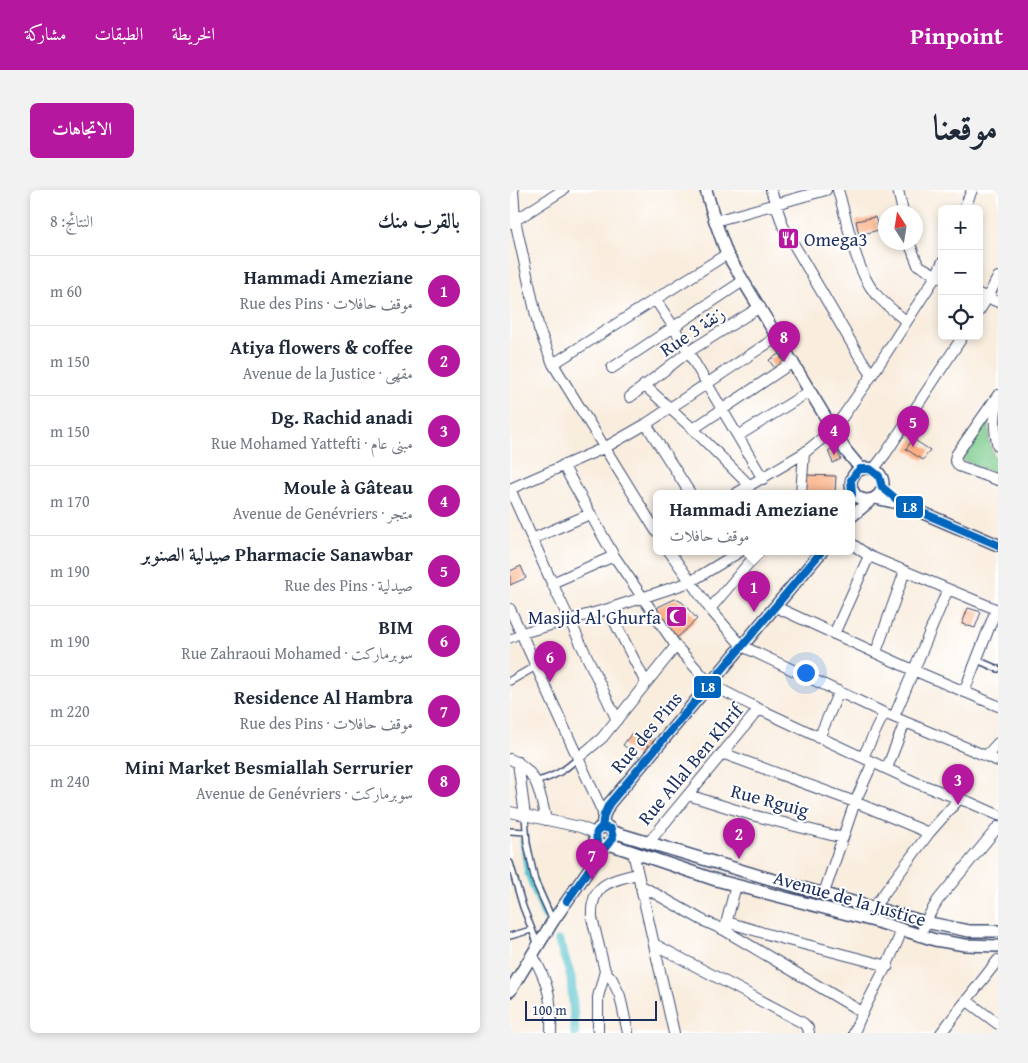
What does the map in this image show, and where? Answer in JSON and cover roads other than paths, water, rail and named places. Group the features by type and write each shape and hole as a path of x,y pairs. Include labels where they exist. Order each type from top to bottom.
{"street":[{"path":"513,190 513,222 539,329 553,364 653,526"},
{"path":"513,222 563,190"},
{"path":"706,190 727,254 846,451 861,469 873,470 882,479 882,487 873,499 855,514"},
{"path":"771,190 783,226 858,354 872,374"},
{"path":"715,221 826,190"},
{"path":"838,190 864,277 879,297 906,321"},
{"path":"898,190 901,205"},
{"path":"966,205 972,190"},
{"path":"912,250 918,265 938,277"},
{"path":"553,364 727,254"},
{"path":"989,298 998,277"},
{"path":"743,490 804,453 834,429 906,321 938,279"},
{"path":"612,368 743,281"},
{"path":"655,298 763,478"},
{"name":"Rue 3 زنقة","path":"630,397 688,352 760,307"},
{"path":"618,720 552,583 510,489 606,447 646,424 777,337"},
{"path":"873,470 960,340"},
{"path":"694,429 793,362"},
{"path":"644,385 669,409 694,429 750,486"},
{"path":"738,436 810,391"},
{"path":"998,395 956,455 956,462 959,466 998,480"},
{"path":"998,402 994,413 998,446"},
{"path":"646,424 688,490"},
{"path":"801,490 804,453"},
{"path":"563,466 614,556 642,598 676,646 710,684 758,709 917,783 998,816"},
{"path":"852,490 853,476 861,469"},
{"path":"882,487 902,504"},
{"path":"855,495 862,500 873,499 902,504 998,545"},
{"path":"532,539 590,514"},
{"path":"855,546 869,556 997,610 964,692"},
{"path":"672,555 710,609 742,646 884,713 998,761"},
{"path":"510,639 522,633 608,610 690,582 734,555"},
{"path":"710,609 756,555"},
{"name":"Rue des Pins","path":"510,992 553,921 595,861 604,834 609,804 819,555"},
{"path":"552,583 614,556"},
{"path":"834,634 869,556"},
{"path":"876,652 905,571"},
{"path":"894,717 948,590"},
{"path":"776,607 913,670 998,706"},
{"path":"510,609 578,758 604,834"},
{"path":"608,610 646,682"},
{"path":"578,758 602,738 618,720 676,646"},
{"path":"510,681 536,666"},
{"path":"819,738 839,691"},
{"name":"Rue Allal Ben Khrif","path":"649,842 758,709"},
{"path":"824,894 884,713"},
{"path":"887,768 905,722"},
{"path":"987,756 998,743"},
{"path":"722,753 854,802 929,833"},
{"path":"514,760 537,781 546,820"},
{"path":"514,760 525,816"},
{"name":"Rue Rguig","path":"688,795 752,815 843,838"},
{"path":"874,907 929,833 958,799"},
{"path":"510,812 604,834"},
{"path":"921,936 925,922 938,900 998,827"},
{"name":"Avenue de la Justice","path":"604,834 649,842 770,879 925,922 969,931 998,931"},
{"name":"Avenue de la Justice","path":"604,834 633,852 736,885 902,929 935,940 965,945 998,946"},
{"path":"633,852 674,1033"},
{"path":"628,1033 620,996 612,979 605,971 592,918 594,899 597,892 608,882 637,874"},
{"path":"640,885 702,920 888,966"},
{"path":"726,926 736,885"},
{"path":"726,926 862,1012"},
{"path":"854,1033 862,1012 888,966 902,929"},
{"path":"654,944 803,1023 808,1028 809,1033"},
{"path":"536,951 552,1005 551,1033"},
{"path":"941,1033 998,960"},
{"path":"598,1033 598,997 605,971"},
{"path":"966,1000 998,1024"}],"lane":[{"path":"976,660 998,669"},
{"path":"537,781 550,778 567,768 578,758"},
{"path":"525,816 535,881 553,921"},
{"path":"510,831 526,832"},
{"path":"510,863 536,951"},
{"path":"510,936 531,930"}],"waterway":[{"path":"524,841 529,873 545,915"},
{"path":"559,941 571,977 575,1033"}],"place":[{"name":"Omega3","path":"788,239"},
{"name":"Mini Market Besmiallah Serrurier","path":"784,362"},
{"name":"Pharmacie Sanawbar صيدلية الصنوبر","path":"913,447"},
{"name":"Moule à Gâteau","path":"834,455"},
{"name":"Hammadi Ameziane","path":"754,612"},
{"name":"Masjid Al Ghurfa","path":"677,617"},
{"name":"BIM","path":"550,682"},
{"name":"Dg. Rachid anadi","path":"958,805"},
{"name":"Atiya flowers & coffee","path":"739,859"},
{"name":"Residence Al Hambra","path":"592,880"}]}
